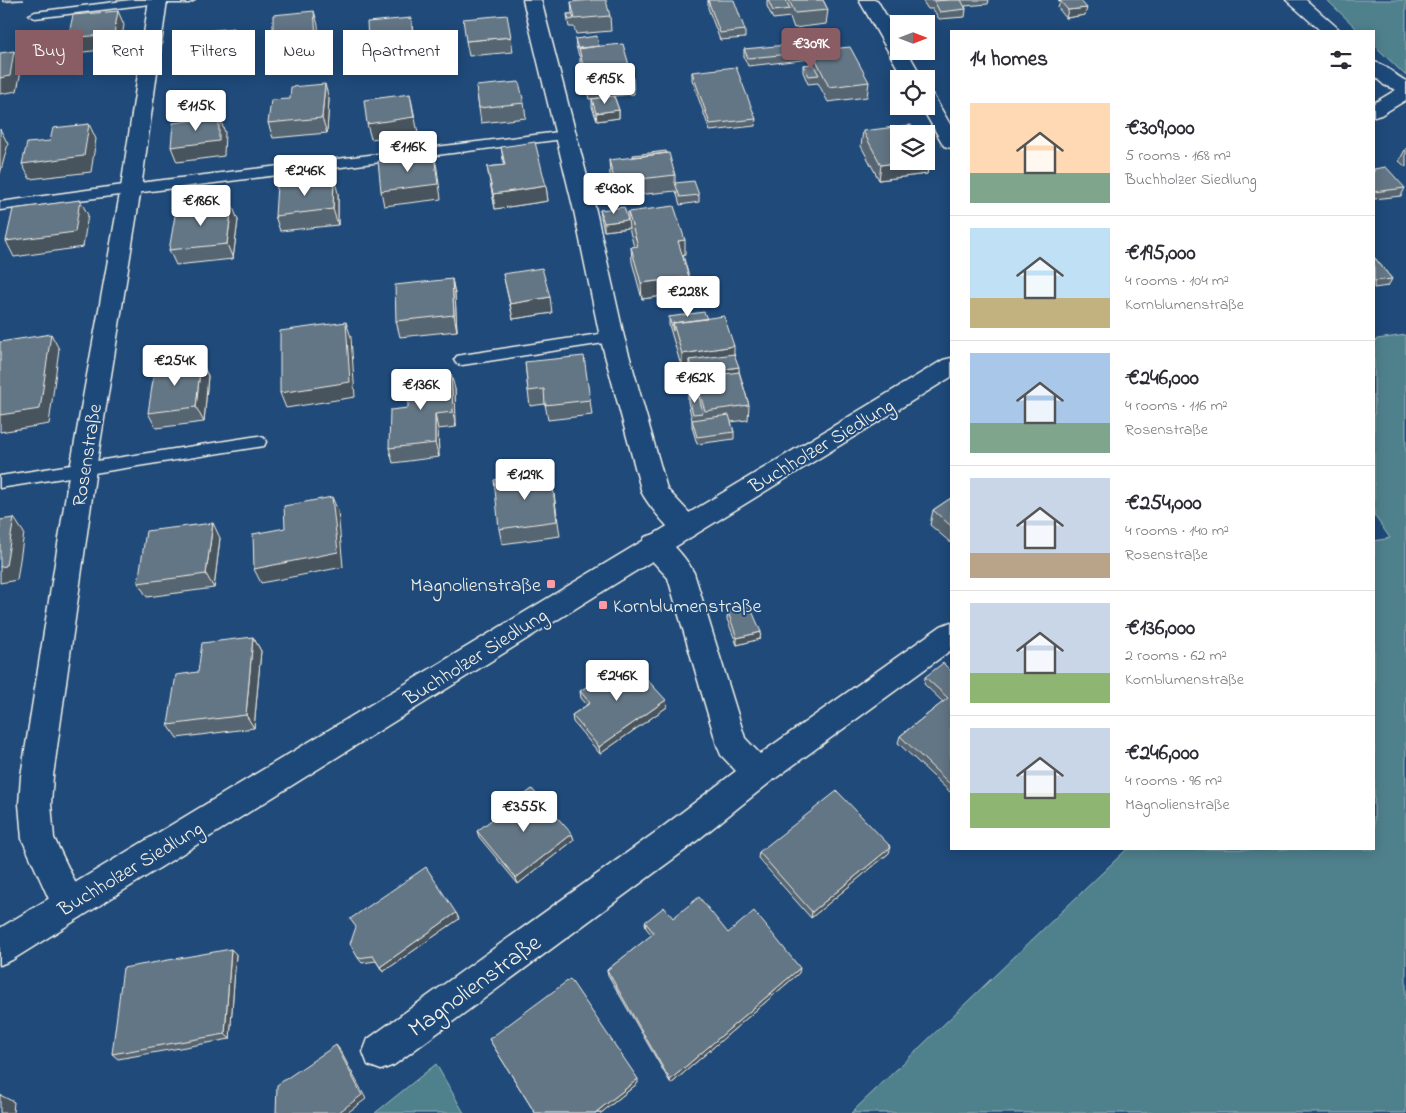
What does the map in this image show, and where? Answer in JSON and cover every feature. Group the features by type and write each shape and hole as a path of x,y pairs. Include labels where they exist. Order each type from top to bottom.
{"street":[{"name":"Rosenstraße","path":"69,905 38,838 35,804 83,469 131,188 158,0"},
{"path":"532,0 567,135 612,337 655,493 686,526"},
{"path":"868,0 909,70"},
{"path":"1295,0 1331,30"},
{"path":"1375,68 1406,90 1375,110"},
{"path":"935,114 950,140"},
{"name":"Buchholzer Siedlung","path":"0,948 686,526 950,367"},
{"path":"655,545 680,573 732,745 758,773"},
{"name":"Magnolienstraße","path":"381,1052 664,846 758,773 950,635"}],"lane":[{"path":"35,15 158,0 189,0"},
{"path":"0,206 131,188 567,135"},
{"path":"462,360 612,337"},
{"path":"0,482 258,442"}],"green space":[{"path":"1327,0 1406,0 1406,76 1375,46 1375,30 1358,30"},
{"path":"1406,335 1406,1113 851,1113 1126,850 1375,850 1375,541 1390,538 1375,516 1375,341 1377,339"},
{"path":"436,1064 464,1113 375,1113"}],"building":[{"path":"606,0 610,16 575,19 571,2"},
{"path":"708,0 734,0 745,30 720,33"},
{"path":"768,0 786,0 790,9 773,11"},
{"path":"789,0 823,0 828,10 795,13"},
{"path":"961,0 966,9 940,12 934,1"},
{"path":"1080,0 1087,8 1068,10 1060,1"},
{"path":"118,11 115,30 93,30 93,36 83,37 83,30 70,30 73,15"},
{"path":"314,11 316,30 273,30 273,15"},
{"path":"567,14 572,14 574,19 569,20"},
{"path":"507,15 511,37 466,41 463,19"},
{"path":"411,18 412,30 367,30 367,22"},
{"path":"234,28 234,30 214,30"},
{"path":"597,36 599,46 578,49 575,39"},
{"path":"808,43 812,52 748,58 744,49"},
{"path":"623,44 633,79 587,84 579,48"},
{"path":"850,47 869,82 829,87 812,51"},
{"path":"14,51 10,76 0,78 0,53"},
{"path":"813,64 819,75 809,76 803,65"},
{"path":"736,67 756,119 710,124 692,72"},
{"path":"519,82 524,103 479,108 476,86"},
{"path":"325,84 322,118 268,123 271,100 290,99 291,87"},
{"path":"410,94 414,117 367,124 364,100"},
{"path":"614,96 619,110 596,113 592,99"},
{"path":"219,117 219,141 171,147 173,123"},
{"path":"89,124 84,156 22,164 27,143 50,141 53,128"},
{"path":"890,128 890,164 881,165 863,131"},
{"path":"535,142 546,186 493,194 487,167 505,165 501,147"},
{"path":"666,151 667,153 633,157 633,155"},
{"path":"669,153 675,175 615,182 609,160"},
{"path":"434,154 438,184 381,191 378,161"},
{"path":"1386,167 1405,188 1375,192 1375,169"},
{"path":"334,178 333,209 275,216 277,184"},
{"path":"694,181 699,195 680,197 675,183"},
{"path":"80,200 75,232 6,241 13,209"},
{"path":"232,205 227,244 169,250 176,210"},
{"path":"674,206 685,240 678,241 689,277 641,283 631,247 638,246 628,212"},
{"path":"624,207 628,220 604,223 600,210"},
{"path":"1375,258 1392,279 1375,281"},
{"path":"542,268 550,297 510,304 503,274"},
{"path":"452,279 454,315 396,321 395,285"},
{"path":"704,312 707,319 673,323 673,331 669,317"},
{"path":"724,316 734,346 682,354 673,323"},
{"path":"346,322 350,382 280,393 280,331"},
{"path":"51,334 40,409 0,415 0,342"},
{"path":"734,354 739,367 693,374 689,360"},
{"path":"584,356 590,400 545,405 544,389 528,391 525,362"},
{"path":"201,361 196,407 148,413 155,367"},
{"path":"739,372 749,405 705,411 695,378"},
{"path":"451,374 453,412 435,414 435,443 389,448 390,410 408,408 408,379"},
{"path":"698,393 703,413 693,414 688,394"},
{"path":"729,415 734,432 697,437 692,420"},
{"path":"551,472 557,521 499,529 494,480"},
{"path":"332,497 338,552 254,569 253,534 285,528 284,506"},
{"path":"950,499 950,525 933,510"},
{"path":"14,518 6,566 0,567 0,520"},
{"path":"213,523 206,574 138,583 146,531"},
{"path":"750,606 761,632 737,638 728,612"},
{"path":"253,637 246,715 168,725 176,675 198,672 202,643"},
{"path":"628,659 666,700 599,747 572,715 590,703 580,691"},
{"path":"943,663 950,670 950,784 900,736 948,698 925,677"},
{"path":"532,789 572,834 516,878 477,831"},
{"path":"837,791 891,847 812,912 759,852"},
{"path":"426,867 456,913 380,967 373,956 358,958 350,944 356,927 350,919"},
{"path":"699,897 728,933 754,911 800,968 670,1080 607,970 654,933 645,922 664,907 673,918"},
{"path":"231,949 225,1034 112,1054 123,968"},
{"path":"570,979 638,1079 595,1113 535,1113 489,1039"},
{"path":"336,1045 362,1095 338,1113 276,1113 277,1085"}],"place":[{"name":"Magnolienstraße","path":"551,584"},
{"name":"Kornblumenstraße","path":"603,605"}]}
